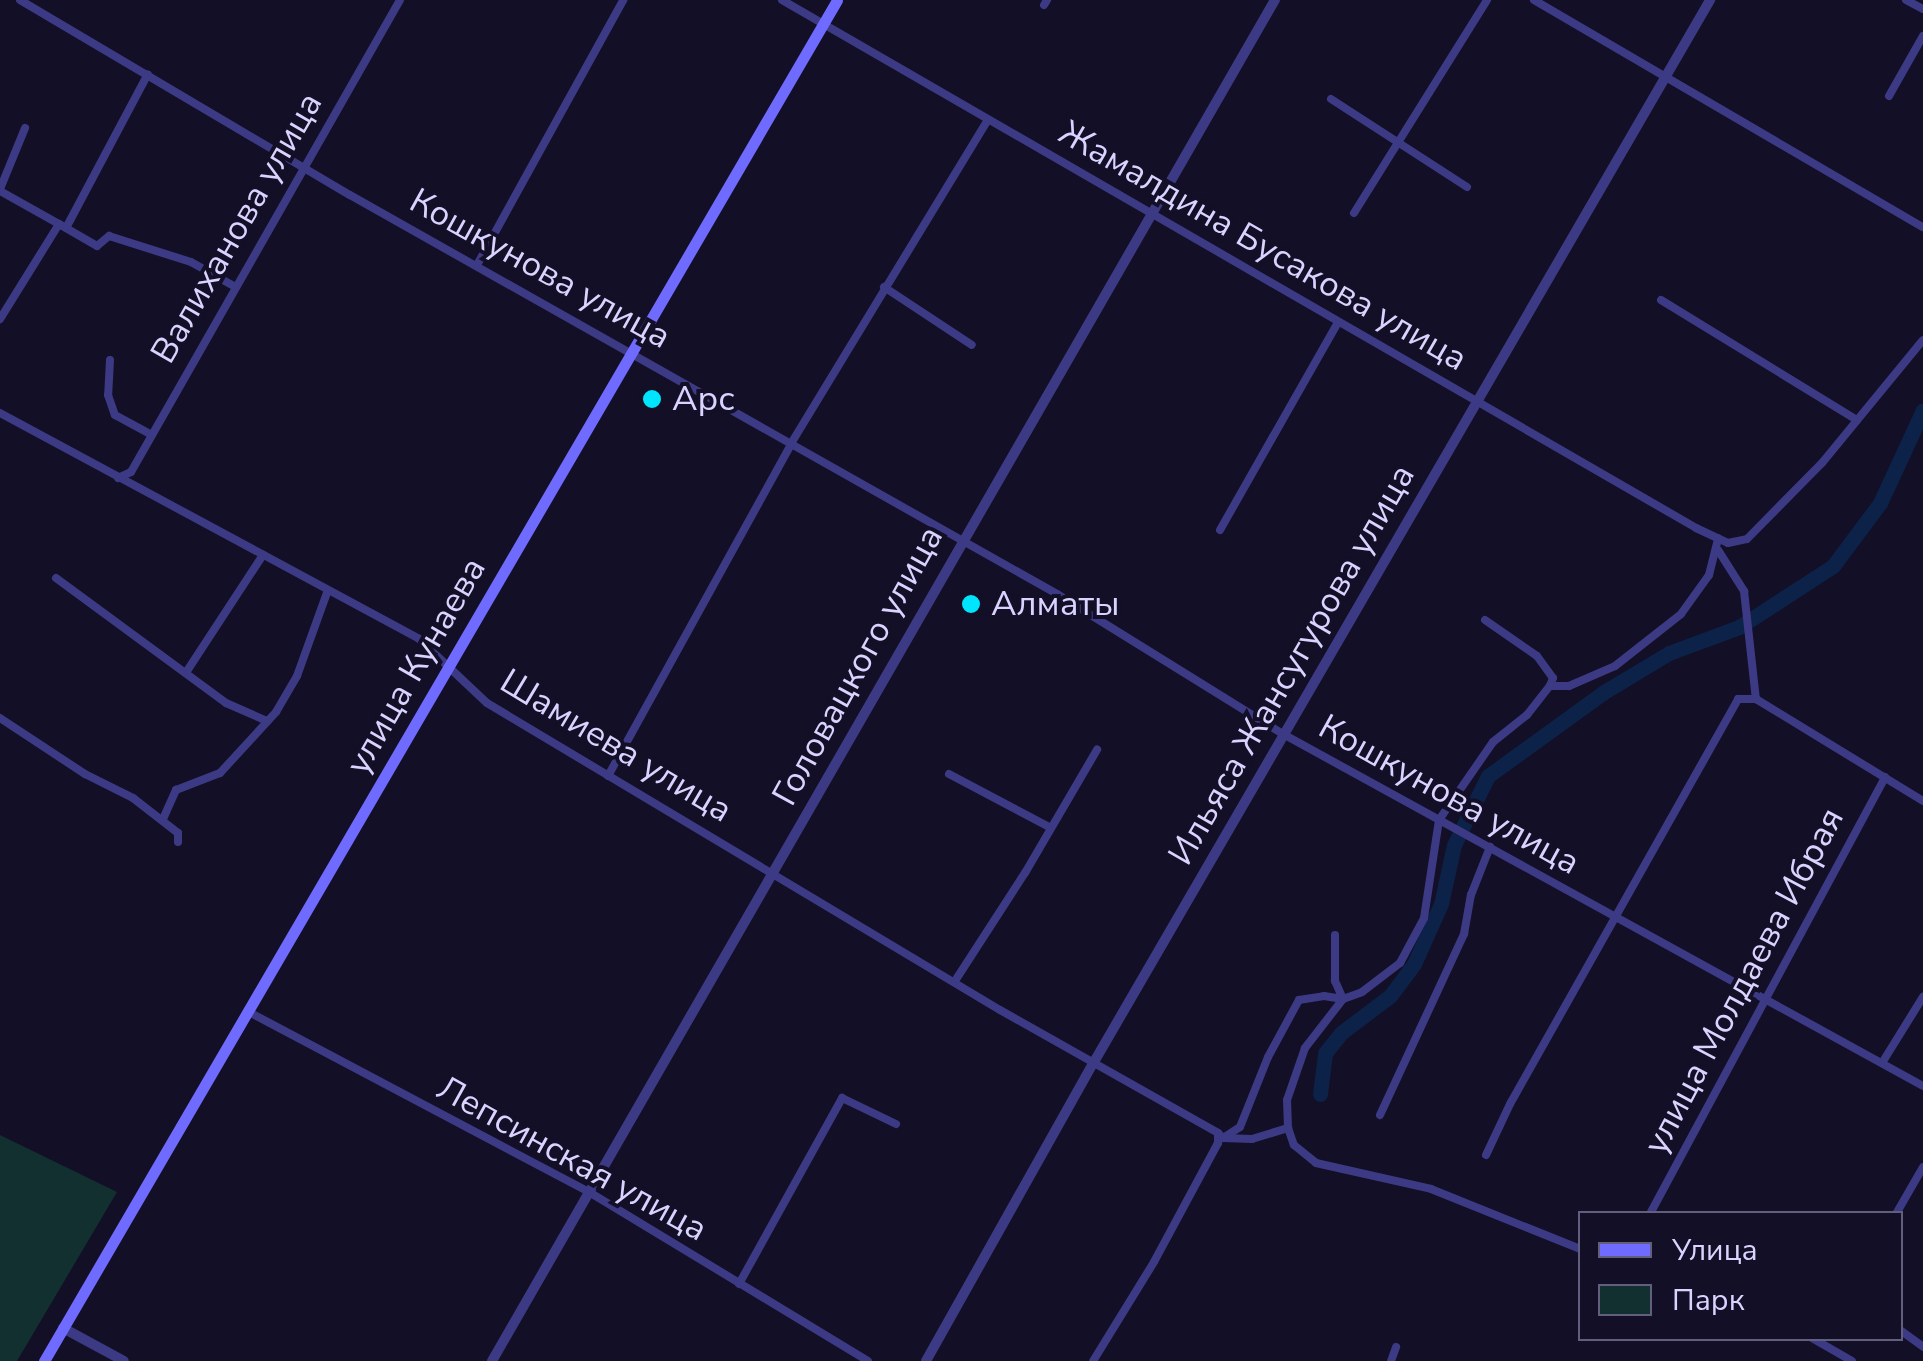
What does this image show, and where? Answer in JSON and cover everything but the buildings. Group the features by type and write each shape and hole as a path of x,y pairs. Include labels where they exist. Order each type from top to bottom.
{"main road":[{"name":"улица Кунаева","path":"44,1361 837,0"}],"street":[{"name":"Кошкунова улица","path":"20,0 477,265 962,539 1283,734 1612,919 1923,1086"},
{"name":"Валиханова улица","path":"118,478 131,472 400,0"},
{"path":"477,265 623,0"},
{"name":"Жамалдина Бусакова улица","path":"782,0 1718,538"},
{"name":"Головацкого улица","path":"492,1361 1275,0"},
{"path":"1354,213 1487,0"},
{"path":"1534,0 1923,228"},
{"name":"Ильяса Жансугурова улица","path":"926,1361 1094,1062 1710,0"},
{"path":"1906,0 1923,10"},
{"path":"1888,96 1923,36"},
{"path":"0,318 62,226 148,74"},
{"path":"1331,98 1468,187"},
{"path":"608,776 792,442 988,120"},
{"path":"25,128 0,190 98,246 109,236 192,262 234,286"},
{"path":"884,287 972,345"},
{"path":"1661,300 1857,420"},
{"path":"1220,530 1338,322"},
{"path":"1550,686 1568,686 1615,666 1681,614 1709,576 1718,538 1736,543 1747,539 1857,420 1923,340"},
{"path":"110,360 108,396 115,415 152,435"},
{"name":"Шамиева улица","path":"0,414 419,638 487,703 1220,1135"},
{"path":"1718,550 1744,591 1756,699"},
{"path":"187,672 263,555"},
{"path":"56,578 226,703 267,721"},
{"path":"164,820 176,790 186,782 220,773 267,721 297,676 328,590"},
{"path":"1485,620 1537,656 1553,678 1550,686 1527,715 1493,742 1438,820 1424,918 1410,948 1383,979 1343,999 1304,1048 1287,1100 1288,1128 1294,1146 1316,1163 1431,1189 1578,1248"},
{"path":"1486,1155 1732,705 1744,697 1756,699 1923,802"},
{"path":"0,718 164,820 178,833 178,842"},
{"path":"955,982 1096,750"},
{"path":"949,774 1051,828"},
{"name":"улица Молдаева Ибрая","path":"1652,1211 1885,777"},
{"path":"1380,1114 1464,934 1471,896 1490,847"},
{"path":"1334,935 1336,981 1343,999"},
{"path":"1220,1135 1240,1127 1268,1057 1299,1000 1324,996 1343,999"},
{"path":"1882,1064 1923,996"},
{"name":"Лепсинская улица","path":"246,1011 589,1192 868,1361"},
{"path":"738,1284 842,1098 896,1124"},
{"path":"1220,1135 1252,1139 1288,1128"},
{"path":"1094,1361 1154,1262 1220,1135"},
{"path":"1898,1211 1923,1166"},
{"path":"63,1328 124,1361"},
{"path":"1903,1332 1923,1348"},
{"path":"1817,1341 1852,1361"},
{"path":"1391,1361 1396,1346"}],"green space":[{"path":"0,1135 117,1192 17,1361 0,1361"}],"waterway":[{"path":"1320,1094 1325,1053 1341,1033 1390,996 1414,964 1441,904 1454,845 1488,776 1604,692 1669,653 1739,627 1833,566 1880,503 1923,410"}],"place":[{"name":"Арс","path":"652,399"},
{"name":"Алматы","path":"971,604"}]}
